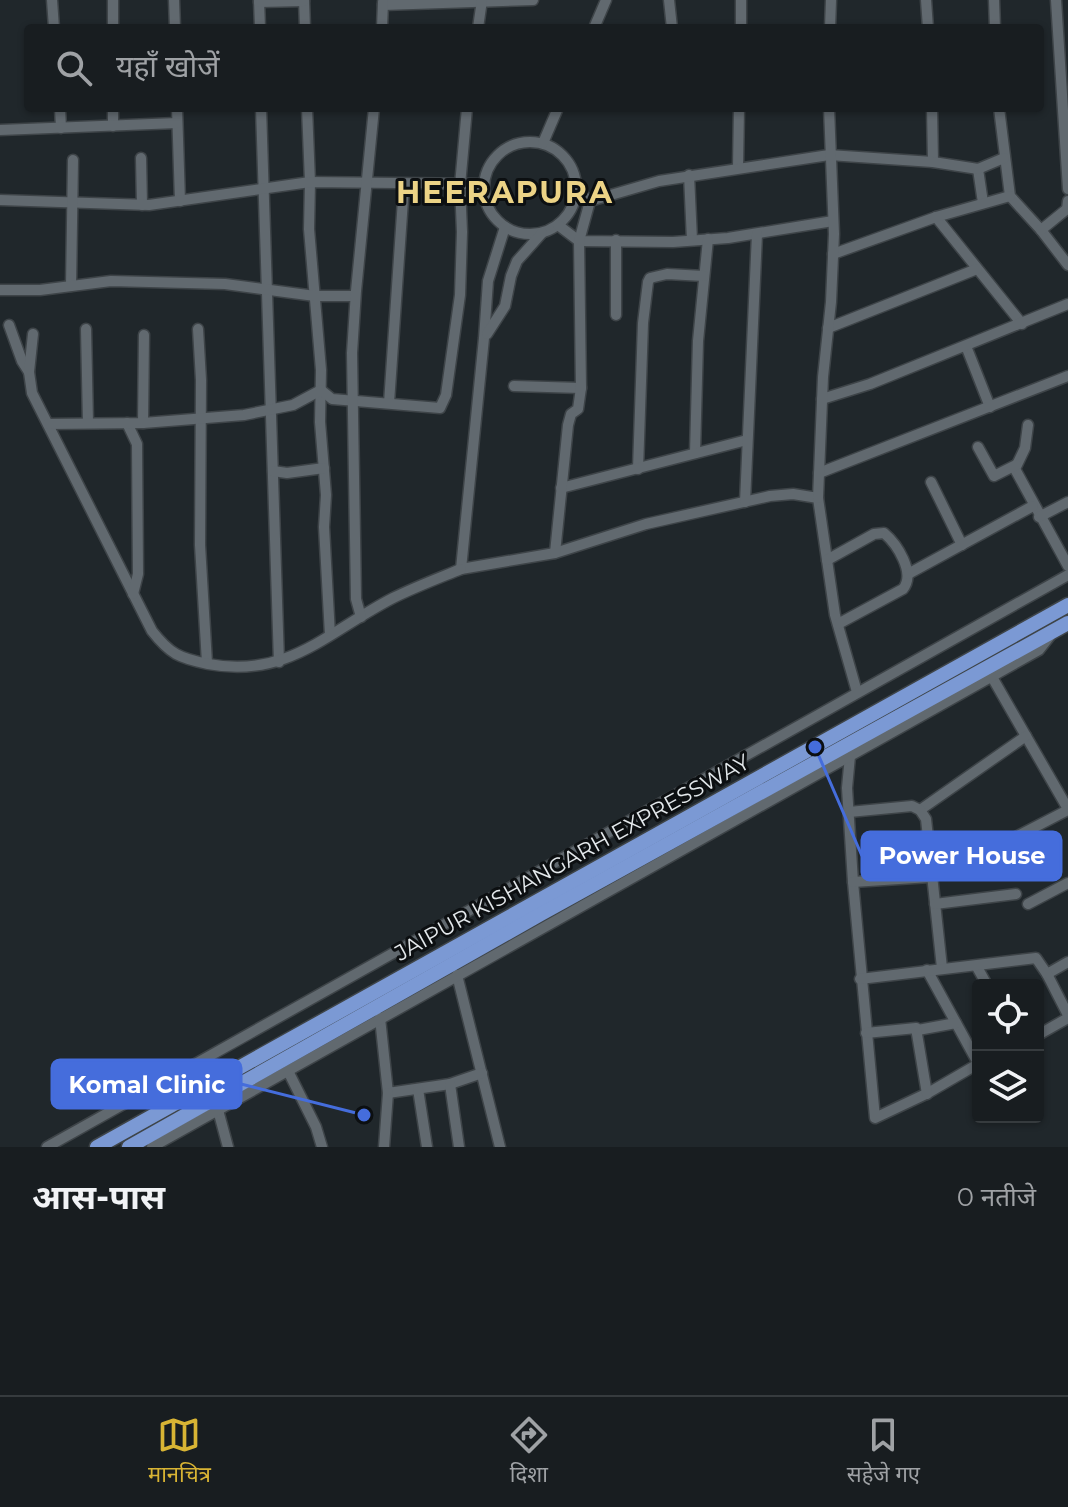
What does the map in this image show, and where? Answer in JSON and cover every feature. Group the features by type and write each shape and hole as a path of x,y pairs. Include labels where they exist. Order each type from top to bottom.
{"highway":[{"name":"JAIPUR KISHANGARH EXPRESSWAY","path":"97,1147 1068,605"},
{"name":"JAIPUR KISHANGARH EXPRESSWAY","path":"129,1147 595,884 1068,623"}],"street":[{"path":"52,0 54,24"},
{"path":"113,0 113,24"},
{"path":"174,0 175,24"},
{"path":"260,24 259,1 304,0 305,24"},
{"path":"382,24 383,3 533,0"},
{"path":"596,24 606,0"},
{"path":"669,0 672,24"},
{"path":"741,0 741,24"},
{"path":"830,24 831,0"},
{"path":"926,0 928,24"},
{"path":"994,0 995,24"},
{"path":"1056,0 1063,33 1068,189"},
{"path":"479,24 482,1"},
{"path":"60,112 61,128"},
{"path":"113,112 113,126"},
{"path":"177,112 180,201"},
{"path":"261,112 279,662"},
{"path":"307,112 309,229 321,390 330,635"},
{"path":"361,617 356,599 352,399 355,296 374,112"},
{"path":"321,390 332,399 440,408 446,395 460,295 460,185 467,112"},
{"path":"543,143 556,112"},
{"path":"738,167 739,112"},
{"path":"829,112 833,254 818,498 838,624 857,692"},
{"path":"932,112 933,162"},
{"path":"999,112 1010,196 1068,265"},
{"path":"0,130 177,123"},
{"path":"484,338 505,306 517,261 542,233 558,225 571,210 577,191 574,172 564,156 543,143 530,141 511,145 497,154 488,168 483,184 485,201 505,227 524,234 542,233"},
{"path":"590,201 689,175 829,155 933,162 978,169 1004,158"},
{"path":"141,158 142,205"},
{"path":"71,286 73,160"},
{"path":"978,169 983,203"},
{"path":"689,175 692,240"},
{"path":"0,200 142,205 310,182 483,184"},
{"path":"389,403 404,185"},
{"path":"577,191 590,201"},
{"path":"833,254 936,217 1010,196"},
{"path":"555,553 568,425 571,414 578,409 581,388 579,241 590,201"},
{"path":"1041,230 1068,209 1068,201"},
{"path":"936,217 1022,324"},
{"path":"558,225 579,241 692,240 757,234 833,221"},
{"path":"461,569 488,281 505,227"},
{"path":"745,502 757,234"},
{"path":"695,453 698,341 708,239"},
{"path":"616,240 616,315"},
{"path":"828,328 977,269"},
{"path":"638,469 642,333 648,282 650,278 667,274 704,276"},
{"path":"0,290 40,290 111,281 225,284 315,296 355,296"},
{"path":"822,399 870,384 1068,304"},
{"path":"9,325 29,372"},
{"path":"86,329 88,423"},
{"path":"198,329 200,545 207,663"},
{"path":"33,334 29,372 32,393 152,631 166,649 178,656 230,668 248,668 296,657 394,598 461,569 555,553 646,524 770,496 793,494 818,498"},
{"path":"143,423 144,335"},
{"path":"966,346 990,407"},
{"path":"819,473 1068,376"},
{"path":"514,386 581,388"},
{"path":"48,424 199,420 293,405 321,390"},
{"path":"127,423 137,444 138,574 133,594"},
{"path":"978,447 994,476 1016,465 1025,448 1028,425"},
{"path":"561,488 747,440"},
{"path":"1016,465 1018,478 1068,566"},
{"path":"273,471 287,473 324,468"},
{"path":"931,482 962,545"},
{"path":"1039,517 1068,502"},
{"path":"908,574 1033,506"},
{"path":"827,560 874,534 884,533 892,539 908,574 903,589 838,624"},
{"path":"47,1147 1068,575"},
{"path":"152,1147 992,677 1039,650 1054,631"},
{"path":"992,677 1068,809 1002,844"},
{"path":"920,810 1026,736"},
{"path":"850,756 847,788 853,882 875,1118 927,1094 972,1068"},
{"path":"849,812 912,806 920,810 926,819 942,968"},
{"path":"853,882 930,877"},
{"path":"1028,904 1068,883"},
{"path":"935,904 1016,894"},
{"path":"860,979 1036,958 1068,1017 1044,1031"},
{"path":"1047,974 1068,962"},
{"path":"977,967 984,979"},
{"path":"927,970 972,1053"},
{"path":"457,975 500,1147"},
{"path":"380,1018 388,1093 384,1147"},
{"path":"866,1033 918,1030 956,1023"},
{"path":"918,1030 927,1094"},
{"path":"288,1071 316,1127 322,1147"},
{"path":"388,1093 450,1084 482,1073"},
{"path":"450,1084 459,1147"},
{"path":"418,1089 427,1147"},
{"path":"218,1110 228,1147"}],"place":[{"name":"Power House","path":"815,747"},
{"name":"Komal Clinic","path":"364,1115"}],"district":[{"name":"HEERAPURA","path":"505,193"}]}
